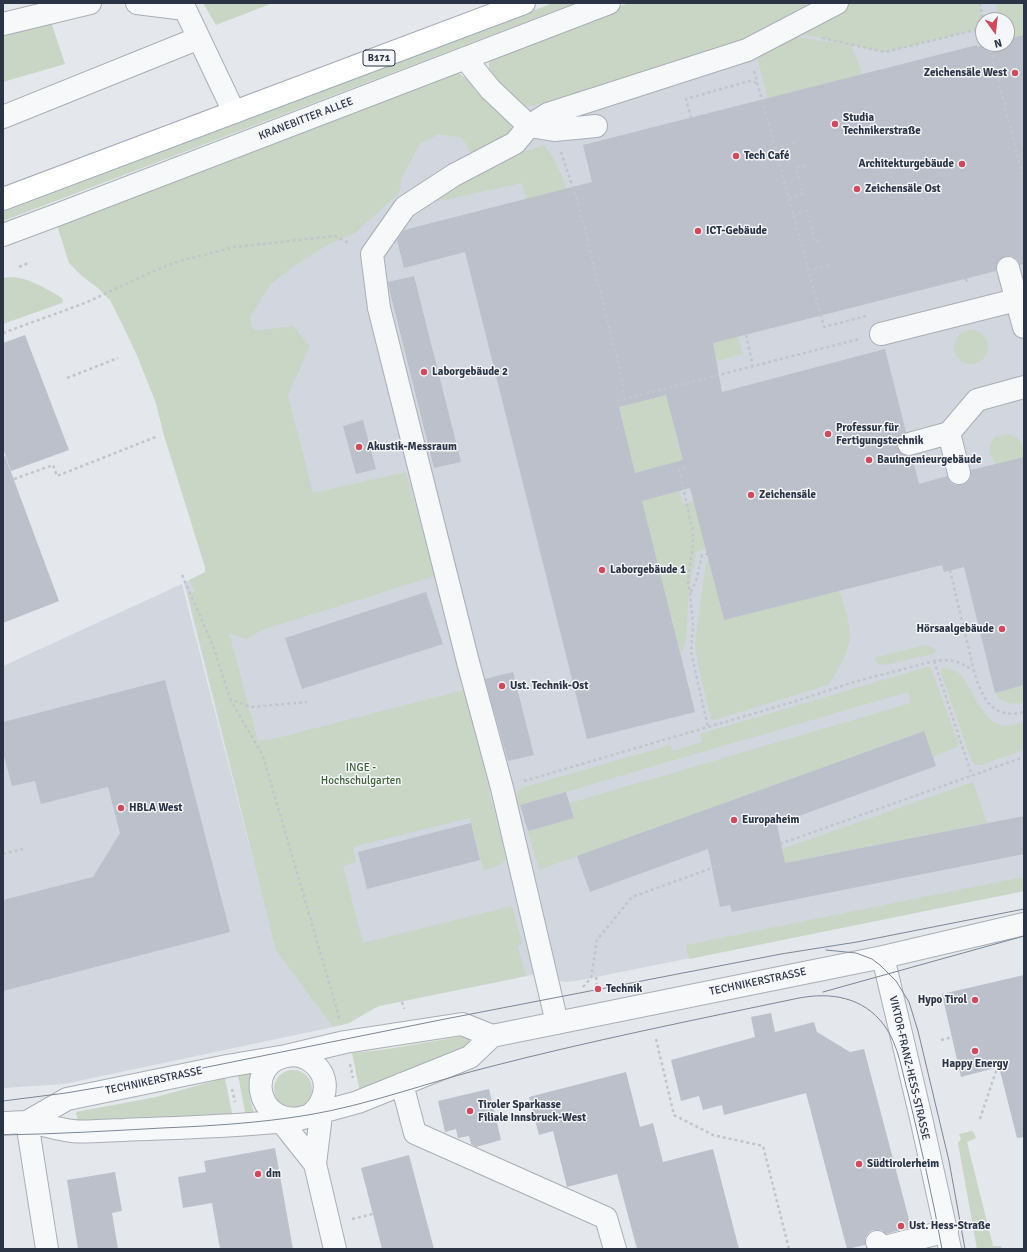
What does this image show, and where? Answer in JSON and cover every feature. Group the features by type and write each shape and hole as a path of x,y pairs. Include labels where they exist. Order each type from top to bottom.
{"main road":[{"name":"B171","path":"3,199 524,3"}],"street":[{"path":"3,24 90,3"},
{"path":"137,3 184,6 234,112"},
{"name":"KRANEBITTER ALLEE","path":"3,234 54,216 609,3"},
{"path":"557,1023 502,788 468,662 378,308 372,254 405,207 454,175 515,144 529,126 548,114 747,50 837,3"},
{"path":"3,117 199,38"},
{"path":"465,58 490,89 529,126 554,130 596,126"},
{"path":"1008,268 1020,299 1024,326"},
{"path":"881,334 1020,299"},
{"path":"909,444 949,433 977,400 1024,387"},
{"path":"949,433 959,473"},
{"name":"TECHNIKERSTRASSE","path":"27,1122 67,1100 228,1066 286,1056 345,1042 462,1024 492,1036 883,957 1024,924"},
{"name":"VIKTOR-FRANZ-HESS-STRASSE","path":"883,957 948,1240"},
{"path":"314,1164 323,1104 358,1102 470,1057 492,1036"},
{"name":"TECHNIKERSTRASSE","path":"3,1123 27,1122 73,1131 233,1125 307,1116 323,1104 325,1087 323,1077 318,1068 311,1061 302,1056 292,1055 280,1057 271,1063 261,1080 260,1091 263,1101 269,1110 286,1118"},
{"path":"402,1084 415,1133 606,1218 615,1249"},
{"path":"286,1118 314,1164 335,1249"},
{"path":"27,1122 47,1249"},
{"path":"877,1242 885,1247 948,1240"}],"path":[{"path":"786,30 885,52 975,30"},
{"path":"747,50 758,82 824,327"},
{"path":"991,52 1024,181"},
{"path":"691,118 686,99 749,81 758,82"},
{"path":"554,130 579,206 624,386 620,396"},
{"path":"775,148 799,141"},
{"path":"789,198 803,194 796,168 805,165"},
{"path":"793,214 807,211 814,242 824,240"},
{"path":"3,334 88,302 176,262 235,247 335,236 372,254"},
{"path":"19,267 30,262"},
{"path":"808,270 831,265"},
{"path":"966,279 967,283"},
{"path":"617,401 881,334"},
{"path":"746,335 753,366"},
{"path":"67,378 118,358"},
{"path":"14,479 53,465 57,476 158,436"},
{"path":"685,467 678,469 693,532 693,544 688,581 693,626 691,652 708,727"},
{"path":"690,592 696,581 702,555 707,554"},
{"path":"950,570 974,671 978,685 986,701 1003,714 1024,712"},
{"path":"182,575 214,648 230,699 263,756 341,1025"},
{"path":"502,788 793,702 854,682 934,661 944,660 960,662 974,671"},
{"path":"934,661 972,776"},
{"path":"230,699 251,707 307,702"},
{"path":"780,844 1024,757"},
{"path":"3,854 23,849"},
{"path":"583,988 591,978 597,940 632,897 723,864"},
{"path":"596,977 597,985"},
{"path":"402,1002 404,1011"},
{"path":"941,1040 952,1037"},
{"path":"656,1039 674,1115 714,1135 763,1146 789,1249"},
{"path":"349,1060 353,1080"},
{"path":"980,1119 997,1068"},
{"path":"231,1084 236,1104"},
{"path":"349,1220 373,1214"}],"shaded area":[{"path":"745,3 1024,3 1024,891 576,981 565,982 532,975 379,1006 349,1023 333,1027 64,1084 3,1088 3,666 182,584 257,875 184,583 205,572 205,567 164,435 156,403 139,360 484,94"}],"green space":[{"path":"203,3 273,3 216,25"},
{"path":"553,3 576,3 3,221 3,212"},
{"path":"629,3 836,3 786,27 660,72 533,106 516,104 489,76 489,63 495,54"},
{"path":"838,3 980,3 982,12 975,12 975,30 885,52 851,45 863,75 768,99 756,54 789,36 844,44 790,31"},
{"path":"995,3 1024,3 1024,35 1015,37 1015,12 997,12"},
{"path":"51,22 65,64 3,82 3,34"},
{"name":"INGE - Hochschulgarten","path":"446,73 459,73 473,84 504,116 513,132 474,156 462,138 439,134 420,144 402,177 399,193 355,233 329,244 294,266 270,285 250,317 252,328 255,331 293,326 310,346 288,396 313,493 406,472 435,576 262,630 247,639 229,633 258,741 277,738 464,690 506,858 502,864 484,871 470,818 353,847 356,862 343,866 363,943 512,906 522,942 518,948 526,976 379,1006 349,1023 333,1027 276,950 188,594 195,591 189,580 205,572 205,567 164,435 156,403 139,360 110,300 69,263 57,225"},
{"path":"544,145 557,165 566,187 612,369 526,199 522,183 435,202 455,185 523,152"},
{"path":"10,277 24,279 37,284 62,298 63,301 62,303 3,324 3,278"},
{"path":"968,330 974,330 978,331 985,337 988,347 987,354 981,361 974,364 968,364 964,363 957,357 954,350 954,344 955,340 961,333"},
{"path":"738,336 743,354 705,364 638,362"},
{"path":"710,384 683,461 635,473 619,406"},
{"path":"1006,434 1014,436 1020,441 1023,448 1023,457 996,464 990,454 992,441 995,437"},
{"path":"660,480 664,495 679,491 683,504 694,501 706,549 697,551 689,590 686,640 681,654 638,486"},
{"path":"709,560 724,620 835,592 838,586 850,634 848,647 843,661 828,685 714,720 711,719 695,647 706,563"},
{"path":"926,645 932,647 936,651 934,654 882,665 878,664 875,659 876,657"},
{"path":"927,667 931,668 959,746 933,757 923,731 539,870 528,831 574,818 570,803 911,703 908,692 517,806 517,796 521,788 670,745 673,751 702,742 700,734"},
{"path":"942,668 949,669 960,674 984,713 991,720 1006,726 1024,722 1024,750 981,765 975,765 971,759 941,672"},
{"path":"1024,685 1024,703 1016,704 1004,701 995,693"},
{"path":"973,782 987,823 784,863 782,849"},
{"path":"1024,877 1024,891 689,959 686,945"},
{"path":"464,1036 469,1039 469,1047 360,1092 352,1053 388,1049"},
{"path":"255,1070 250,1081 249,1093 255,1116 246,1117 238,1075"},
{"path":"289,1070 297,1070 304,1073 309,1078 312,1089 309,1100 304,1105 297,1108 289,1108 282,1105 277,1100 274,1093 274,1085 277,1078 282,1073"},
{"path":"225,1078 233,1118 79,1125 76,1112 156,1097"},
{"path":"972,1131 976,1138 967,1142 993,1246 1001,1246 1002,1249 977,1249 958,1143 961,1139 959,1134"}],"building":[{"path":"1024,35 1024,264 1020,265 1017,259 1012,256 1005,256 999,260 996,265 996,271 713,343 722,392 885,349 906,432 897,440 897,447 901,453 906,456 912,456 919,484 947,476 950,482 955,485 962,485 968,482 971,477 971,470 1024,457 1024,685 995,693 964,567 944,572 942,565 724,620 690,488 642,501 695,712 587,739 465,252 404,268 397,240 404,230 592,182 583,145 975,46 975,52 1015,52 1015,37","holes":["666,395 683,460 635,473 619,407"]},
{"name":"Laborgebäude 2","path":"414,276 461,462 434,468 388,282"},
{"path":"25,335 69,450 11,471 3,449 3,343"},
{"name":"Akustik-Messraum","path":"363,420 376,469 356,474 343,426"},
{"path":"5,456 59,601 3,623 3,457"},
{"path":"426,592 443,644 302,689 285,638"},
{"path":"513,672 534,755 508,761 485,679"},
{"path":"165,680 230,932 3,991 3,900 93,877 120,833 108,787 41,804 35,781 12,786 3,752 3,722"},
{"name":"Europaheim","path":"924,731 936,766 777,824 785,863 1024,816 1024,854 732,912 730,905 720,907 708,849 590,892 577,856"},
{"path":"566,792 574,818 528,831 520,805"},
{"path":"471,823 480,860 367,889 358,852"},
{"path":"1024,975 1024,1137 1017,1138 999,1067 961,1077 942,994"},
{"name":"Südtirolerheim","path":"771,1013 775,1032 814,1022 817,1032 850,1052 864,1049 911,1227 886,1234 881,1230 873,1230 868,1233 865,1238 865,1245 847,1249 806,1093 724,1115 722,1105 703,1110 699,1096 681,1101 671,1060 755,1037 751,1017"},
{"path":"626,1072 640,1127 653,1123 663,1162 713,1149 739,1249 637,1249 617,1174 567,1187 553,1131 539,1135 529,1097"},
{"path":"489,1089 501,1140 476,1147 471,1144 469,1136 458,1138 456,1129 445,1132 438,1101"},
{"path":"275,1148 293,1249 220,1249 212,1203 183,1208 178,1177 206,1172 204,1161"},
{"path":"409,1155 434,1249 382,1249 361,1168"},
{"path":"115,1172 122,1211 112,1213 118,1249 78,1249 67,1180"}],"tram line":[{"path":"3,1101 66,1093 148,1079 440,1020 781,954 857,942 1024,909"},
{"path":"823,992 1024,936"},
{"path":"826,950 856,953 872,959 896,981 909,1002 918,1031 949,1161 965,1249"},
{"path":"3,1135 217,1125 308,1115 353,1106 485,1068 602,1040 799,998 811,996 834,997 846,999 856,1003 866,1008 876,1016 889,1033 897,1050 931,1192 942,1249"}],"place":[{"name":"Zeichensäle West","path":"1015,73"},
{"name":"Studia Technikerstraße","path":"835,124"},
{"name":"Tech Café","path":"736,156"},
{"name":"Architekturgebäude","path":"962,164"},
{"name":"Zeichensäle Ost","path":"857,189"},
{"name":"ICT-Gebäude","path":"698,231"},
{"name":"Laborgebäude 2","path":"424,372"},
{"name":"Professur für Fertigungstechnik","path":"828,434"},
{"name":"Akustik-Messraum","path":"359,447"},
{"name":"Bauingenieurgebäude","path":"869,460"},
{"name":"Zeichensäle","path":"751,495"},
{"name":"Laborgebäude 1","path":"602,570"},
{"name":"Hörsaalgebäude","path":"1002,629"},
{"name":"Ust. Technik-Ost","path":"502,686"},
{"name":"HBLA West","path":"121,808"},
{"name":"Europaheim","path":"734,820"},
{"name":"Technik","path":"598,989"},
{"name":"Hypo Tirol","path":"975,1000"},
{"name":"Happy Energy","path":"975,1051"},
{"name":"Tiroler Sparkasse Filiale Innsbruck-West","path":"470,1111"},
{"name":"Südtirolerheim","path":"859,1164"},
{"name":"dm","path":"258,1174"},
{"name":"Ust. Hess-Straße","path":"901,1226"}]}
